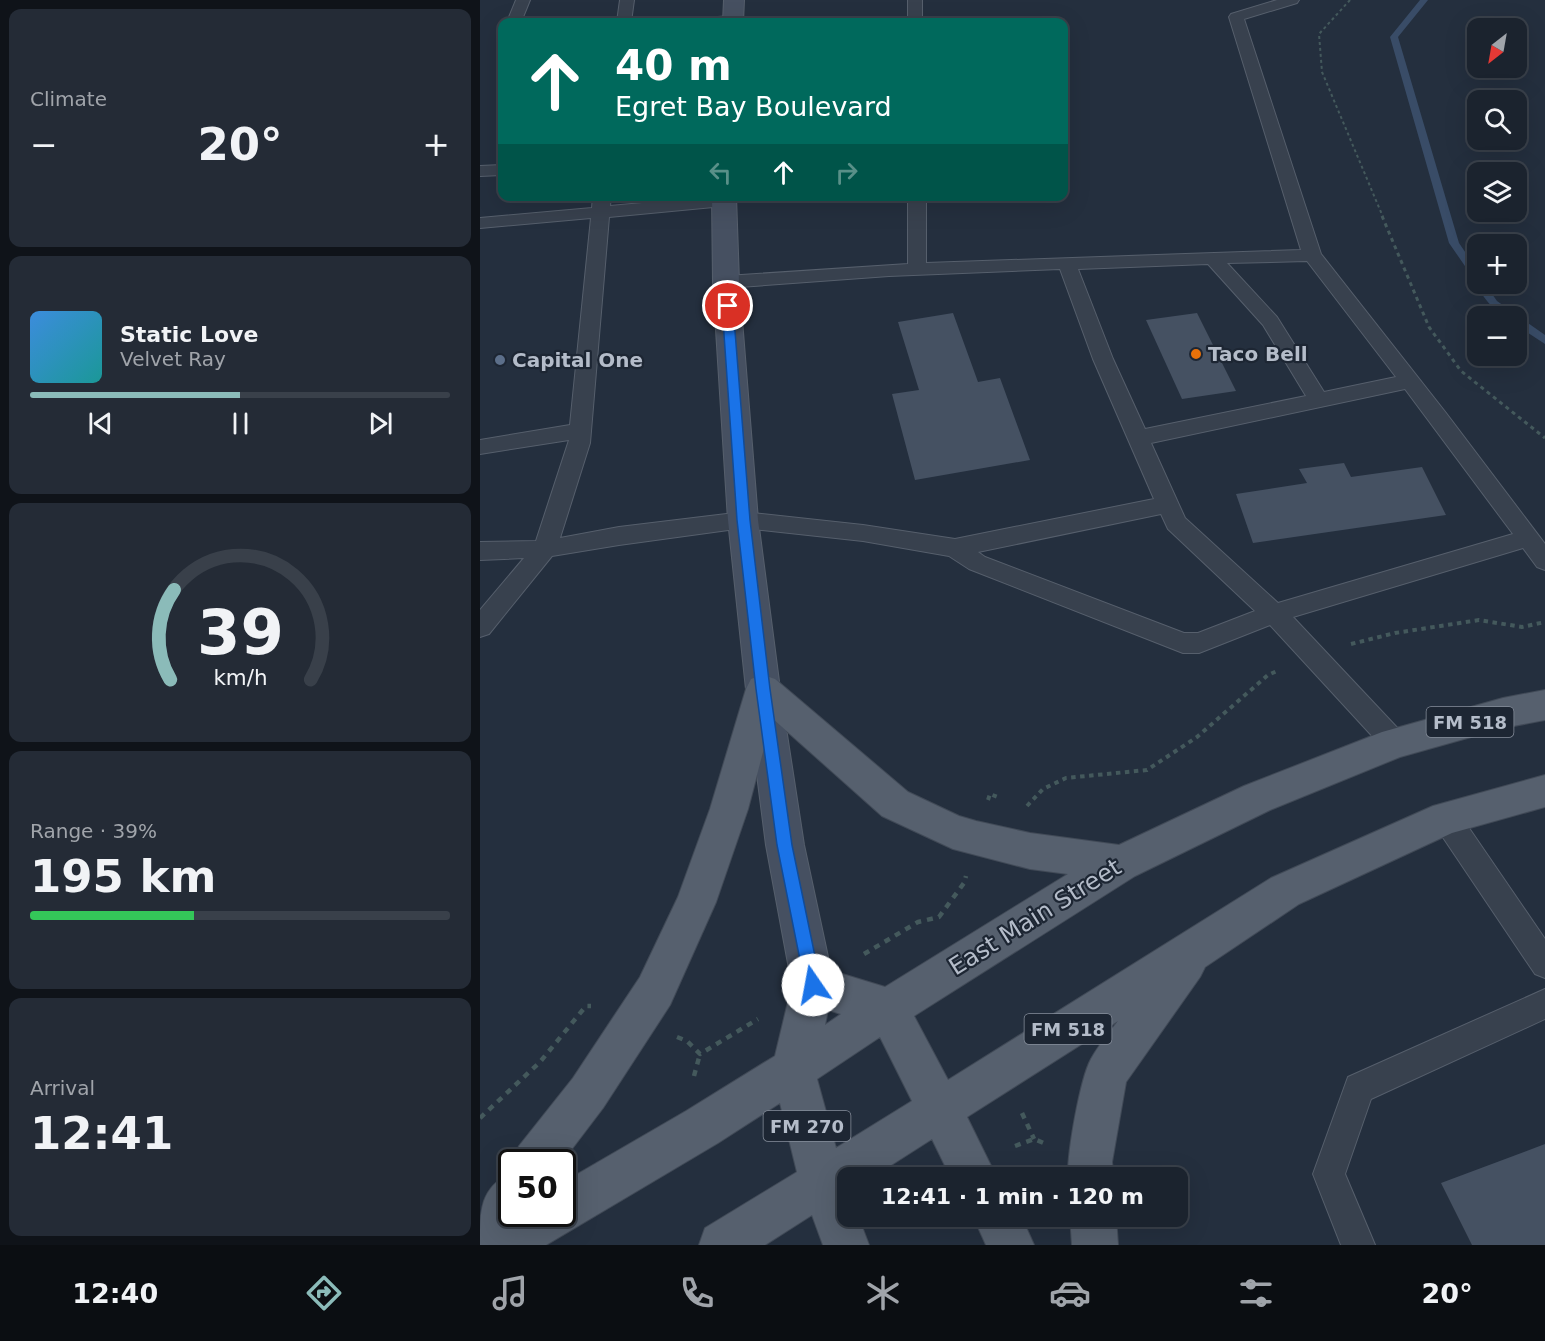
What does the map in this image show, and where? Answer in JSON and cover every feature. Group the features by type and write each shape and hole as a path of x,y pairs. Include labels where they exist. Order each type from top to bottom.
{"main road":[{"path":"733,18 734,0"},
{"name":"FM 270","path":"724,201 726,282 743,520 763,689 785,845 813,985 793,1071 822,1181 846,1245"},
{"path":"545,1149 588,1093 655,991 700,892 729,809 763,689 895,804 952,832 1030,851 1120,863"},
{"name":"East Main Street","path":"576,1201 695,1132 1120,863 1257,798 1395,743 1503,713 1545,705"},
{"name":"FM 518","path":"722,1245 1196,950 1285,891 1446,818 1545,791"},
{"path":"1090,1167 1106,1074 1196,950"},
{"path":"813,985 888,1009 970,1167"},
{"path":"480,1236 498,1213"},
{"path":"501,1245 532,1227"},
{"path":"1002,1227 1011,1245"},
{"path":"1094,1227 1095,1245"}],"lane":[{"path":"516,18 523,0"},
{"path":"625,18 627,0"},
{"path":"915,0 915,18"},
{"path":"1229,0 1312,255 1545,561"},
{"path":"1236,17 1292,0"},
{"path":"480,171 498,170"},
{"path":"480,223 602,204 675,201"},
{"path":"916,201 917,270"},
{"path":"480,627 545,549 579,444 602,204"},
{"path":"726,282 917,270 1312,255"},
{"path":"1214,260 1270,321 1319,400"},
{"path":"1067,264 1103,359 1176,523 1273,614 1395,743"},
{"path":"1138,438 1410,381"},
{"path":"480,447 580,430"},
{"path":"480,551 545,549 619,536 743,520 863,533 955,548 1168,504"},
{"path":"955,548 977,563 1183,643 1199,643 1273,614 1529,538"},
{"path":"1446,818 1545,964"},
{"path":"1358,1245 1329,1174 1359,1088 1545,1004"}],"path":[{"path":"1350,0 1319,34 1322,72 1429,327 1461,371 1545,438"},
{"path":"1020,805 1028,806 1043,789 1066,778 1147,770 1197,737 1268,675 1311,653 1395,633 1479,620 1522,627 1545,622"},
{"path":"480,1118 540,1062 586,1006 597,1006"},
{"path":"1020,1108 1034,1139"},
{"path":"1016,1146 1034,1139 1049,1145"}],"building":[{"path":"953,313 978,382 1000,378 1030,460 915,480 892,394 919,390 898,322"},
{"path":"1197,313 1236,391 1182,399 1146,320"},
{"path":"1344,463 1351,477 1422,467 1446,515 1253,543 1236,494 1307,483 1299,469"},
{"path":"1545,1144 1545,1245 1472,1245 1441,1183"}],"waterway":[{"path":"1424,0 1394,37 1454,243 1467,262"},
{"path":"1487,294 1497,306"},
{"path":"1527,328 1545,340"}],"place":[{"name":"Taco Bell","path":"1196,354"},
{"name":"Capital One","path":"500,360"}],"route":[{"path":"728,306 743,520 763,689 785,845 813,985"}]}
